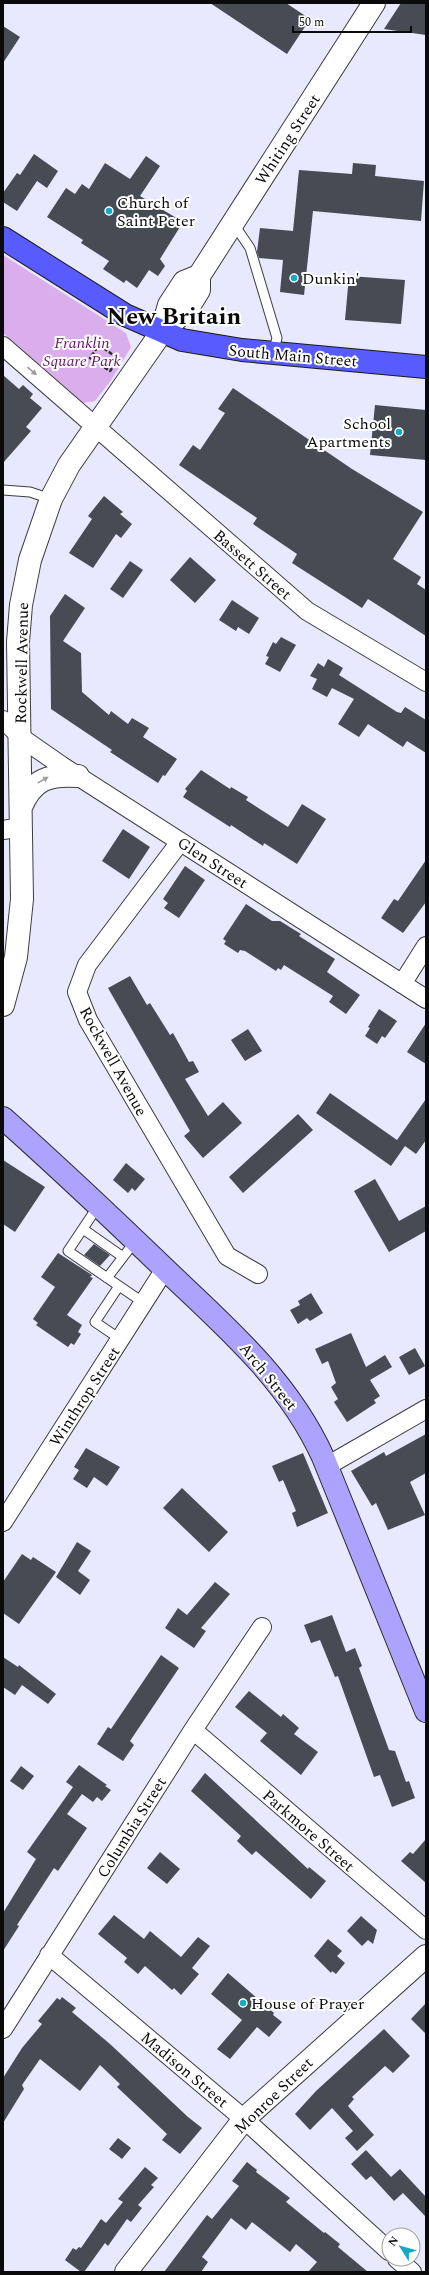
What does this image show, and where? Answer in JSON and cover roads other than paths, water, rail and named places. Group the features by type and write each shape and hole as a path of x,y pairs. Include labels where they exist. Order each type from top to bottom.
{"main road":[{"name":"South Main Street","path":"3,238 118,311 161,333 203,345 426,367"},
{"name":"Arch Street","path":"3,1118 136,1240 232,1332 272,1374 303,1418 327,1466 426,1711"}],"street":[{"name":"Whiting Street","path":"161,333 188,308 199,290 199,276 374,3"},
{"name":"Rockwell Avenue","path":"3,1005 16,956 20,929 23,878 15,821 20,736 18,655 21,605 34,545 51,499 69,465 161,333"},
{"name":"Bassett Street","path":"3,346 307,611 426,682"},
{"name":"Glen Street","path":"3,720 20,736 78,776 426,1000"},
{"path":"15,821 28,793 43,780 59,776 78,776"},
{"name":"Rockwell Avenue","path":"180,842 87,965 77,992 88,1020 227,1256 258,1274"},
{"path":"402,984 426,946"},
{"name":"Winthrop Street","path":"3,1522 165,1269"},
{"path":"327,1466 426,1409"},
{"name":"Columbia Street","path":"3,2029 193,1730 262,1627"},
{"name":"Parkmore Street","path":"193,1730 426,1930"},
{"name":"Madison Street","path":"49,1955 244,2119 381,2244"},
{"name":"Monroe Street","path":"126,2272 244,2119 426,1956"}],"lane":[{"path":"233,223 250,248 277,338 273,353"},
{"path":"3,490 30,492 51,499"},
{"path":"98,1206 68,1251 144,1302"},
{"path":"83,1229 123,1258"},
{"path":"107,1278 136,1240"},
{"path":"119,1286 95,1322 120,1339"}],"place":[{"name":"Church of Saint Peter","path":"109,211"},
{"name":"Dunkin'","path":"294,278"},
{"name":"School Apartments","path":"399,432"},
{"name":"House of Prayer","path":"243,2003"}],"district":[{"name":"New Britain","path":"174,316"}],"park label":[{"name":"Franklin Square Park","path":"82,351"}]}
